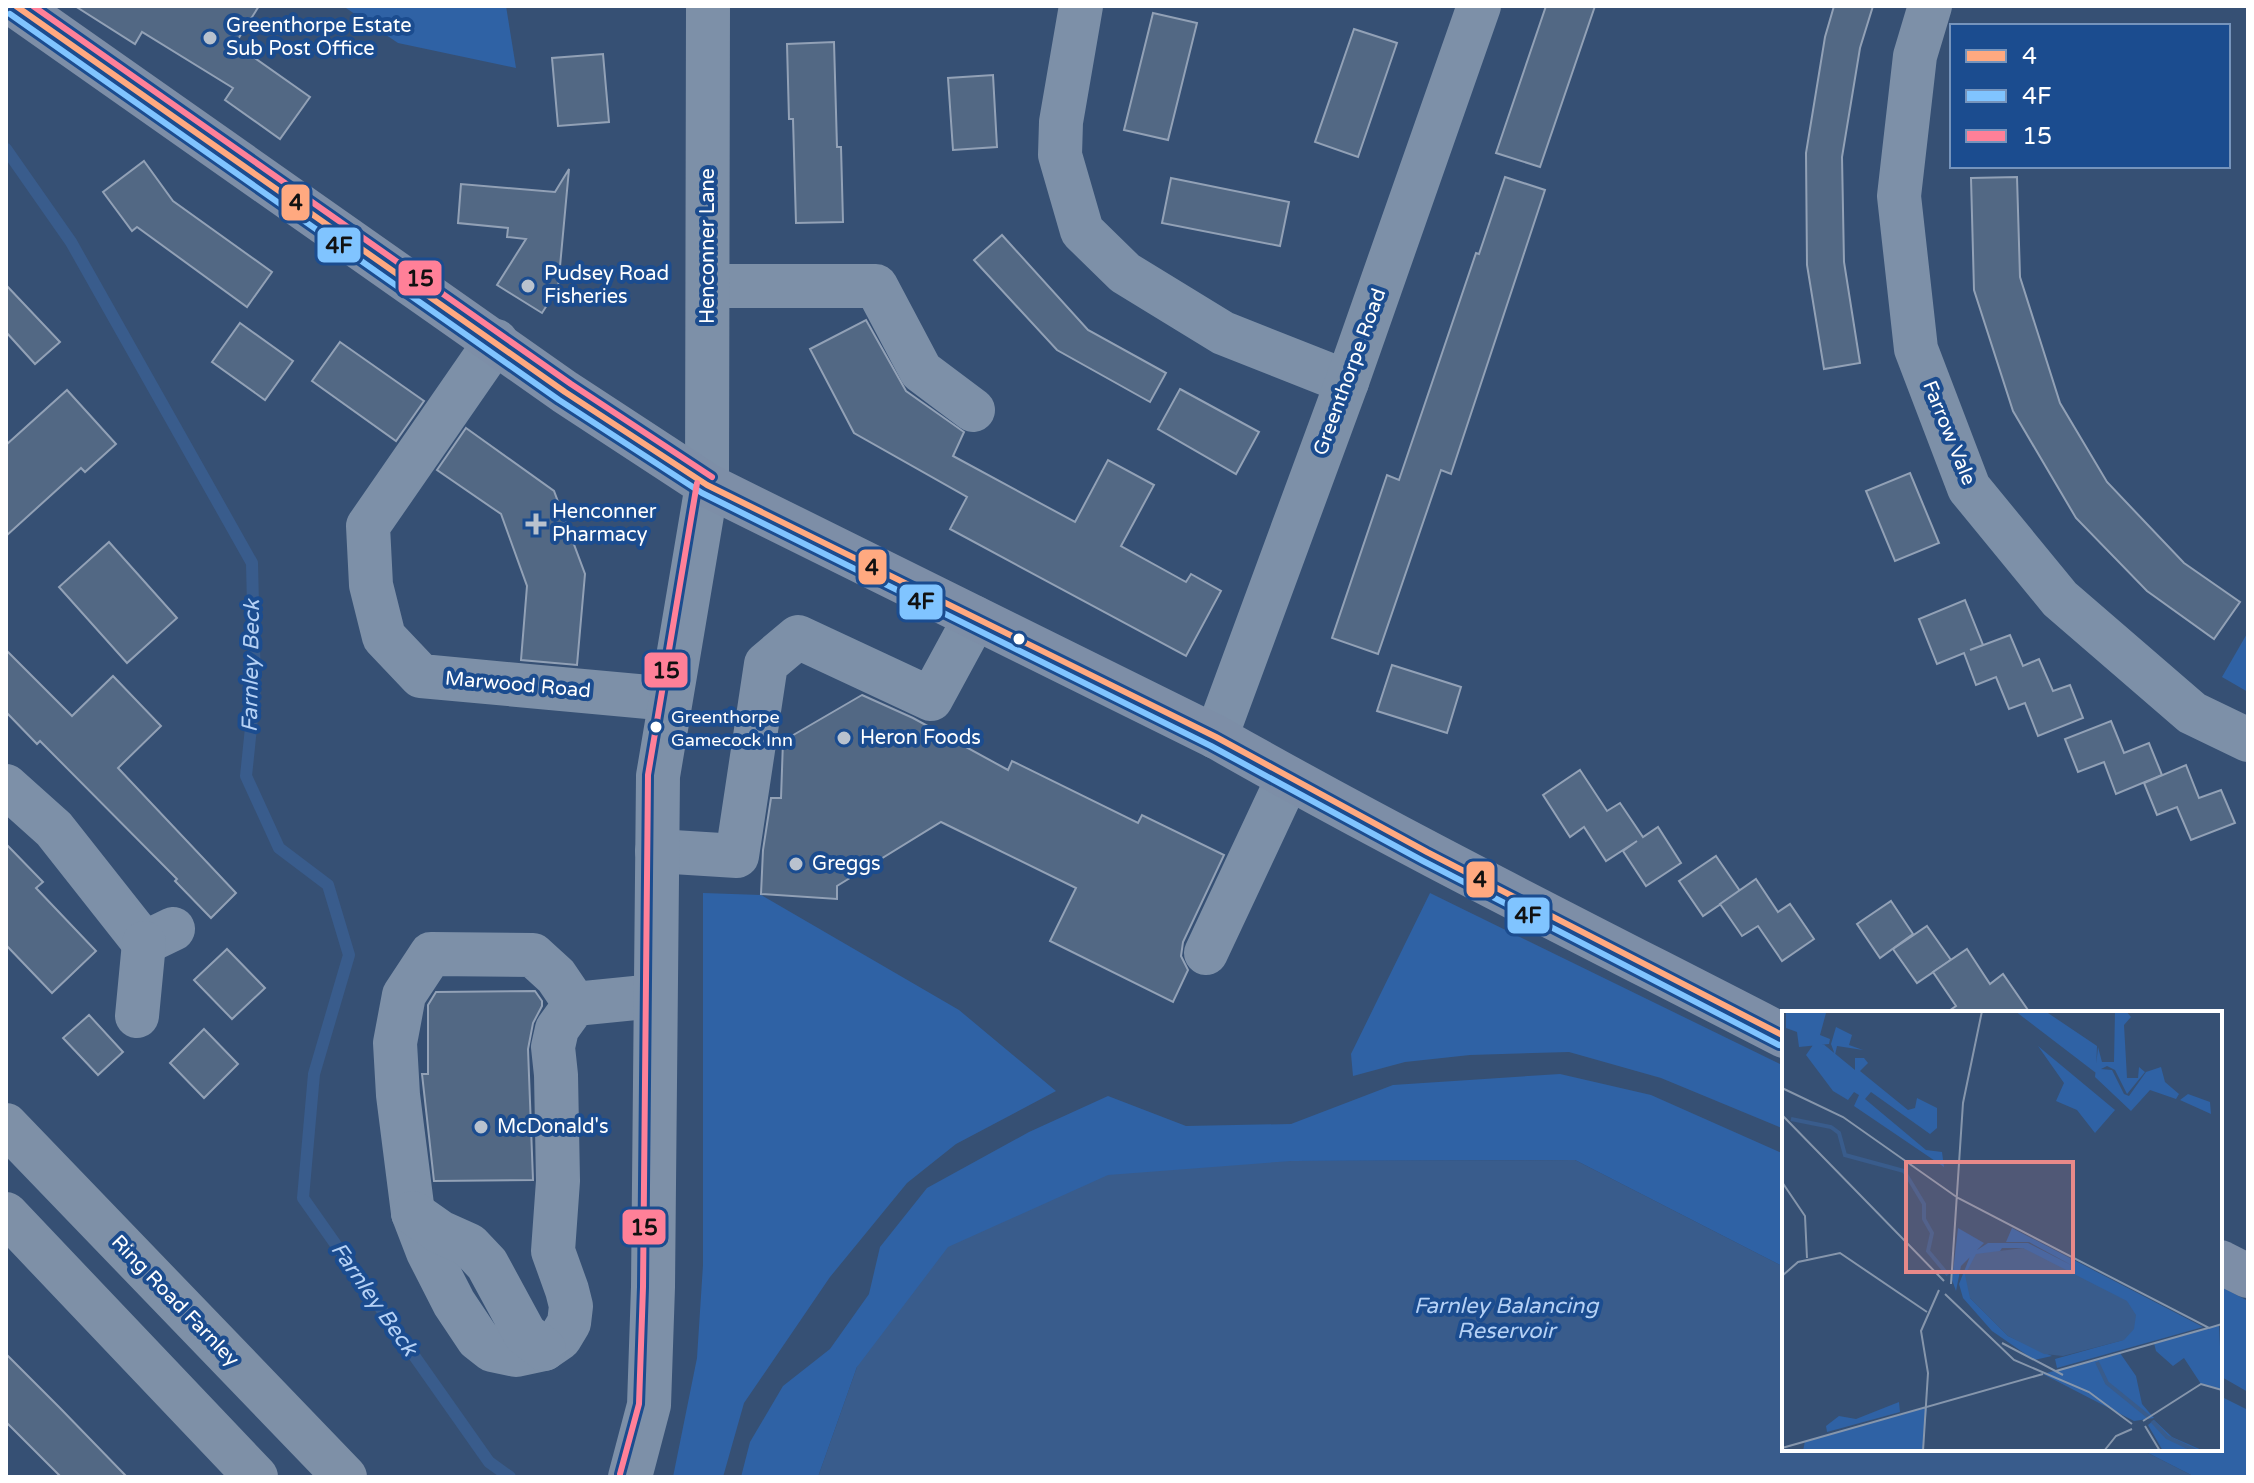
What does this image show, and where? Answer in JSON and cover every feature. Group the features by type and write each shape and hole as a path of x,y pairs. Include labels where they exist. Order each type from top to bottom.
{"highway":[{"name":"Ring Road Farnley","path":"6,1125 345,1477"},
{"path":"6,1214 256,1477"}],"main road":[{"path":"16,6 565,392 707,485 1216,737 1288,778 1782,1035"},
{"path":"2222,1263 2248,1276"}],"street":[{"name":"Henconner Lane","path":"630,1477 649,1405 658,776 707,485 708,6"},
{"path":"1081,6 1061,122 1060,155 1082,231 1125,273 1223,333 1347,382"},
{"name":"Greenthorpe Road","path":"1216,737 1347,382 1479,6"},
{"name":"Farrow Vale","path":"1930,6 1915,56 1899,196 1916,349 1969,488 2060,599 2192,713 2248,740"},
{"path":"708,286 876,286 921,371 973,410"},
{"name":"Marwood Road","path":"496,341 368,526 371,585 384,637 421,676 670,699"},
{"path":"657,851 737,856 766,664 798,637 931,699 975,618"},
{"path":"1206,953 1288,778"},
{"path":"6,786 54,829 159,936 137,1016"},
{"path":"565,990 553,1047 558,1181 553,1251 571,1306 569,1323 560,1338 544,1349 516,1355 492,1350 478,1339 454,1303 428,1252 413,1213 398,1095 395,1043 404,995 431,954 533,955 565,990 655,996"}],"shaded area":[{"path":"343,6 506,6 516,68 398,43"},
{"path":"2248,632 2248,692 2222,677"},
{"path":"703,893 761,895 959,1010 1056,1091 956,1144 907,1183 830,1277 744,1403 723,1477 673,1477 697,1358 703,1265"},
{"path":"1430,893 1782,1065 1782,1128 1661,1078 1569,1052 1470,1055 1405,1062 1353,1076 1351,1054"},
{"path":"1560,1074 1651,1095 1782,1153 1782,1266 1575,1160 1291,1161 857,1367 818,1477 741,1477 750,1442 783,1386 830,1349 869,1294 880,1247 927,1188 1029,1132 1108,1096 1186,1126 1291,1124 1393,1085"},
{"path":"2222,1287 2248,1301 2248,1392 2222,1377"},
{"path":"2222,1397 2248,1410 2248,1477 2195,1477 2144,1451 2222,1451"}],"water":[{"name":"Farnley Balancing Reservoir","path":"1575,1160 1782,1266 1782,1451 2144,1451 2195,1477 818,1477 857,1367 948,1247 1108,1175 1291,1161"}],"building":[{"path":"75,6 259,6 235,44 310,97 280,139 225,100 233,88 142,32 135,44"},
{"path":"1546,6 1595,6 1540,167 1496,153"},
{"path":"1834,6 1873,6 1860,48 1842,157 1844,262 1860,363 1824,369 1807,265 1806,153 1825,37"},
{"path":"1153,13 1197,23 1168,140 1124,130"},
{"path":"1354,29 1397,43 1358,157 1315,142"},
{"path":"834,42 843,222 796,223 787,44"},
{"path":"603,54 609,122 558,126 552,58"},
{"path":"993,75 997,147 953,150 948,78"},
{"path":"144,161 173,201 272,272 247,307 137,227 132,231 103,192"},
{"path":"569,169 558,288 542,313 497,285 526,239 507,237 508,228 458,223 461,184 555,192"},
{"path":"1505,177 1545,190 1451,474 1441,470 1378,654 1332,638 1387,475 1399,480"},
{"path":"2017,177 2020,277 2060,403 2107,482 2184,563 2240,602 2214,639 2147,591 2076,518 2013,411 1974,290 1971,178"},
{"path":"1171,178 1289,202 1280,246 1162,223"},
{"path":"1002,235 1088,330 1166,373 1150,402 1057,350 974,260"},
{"path":"6,285 60,342 35,364 6,332"},
{"path":"866,320 906,391 964,432 953,456 1075,522 1108,460 1154,485 1121,546 1186,582 1191,574 1221,591 1186,656 950,529 967,497 854,433 810,349"},
{"path":"240,323 293,361 265,400 212,362"},
{"path":"340,342 424,401 396,441 312,381"},
{"path":"1180,389 1259,432 1236,474 1158,429"},
{"path":"67,390 116,444 85,472 81,468 6,536 6,445"},
{"path":"466,428 554,491 585,574 577,665 521,660 527,586 501,514 437,470"},
{"path":"1910,473 1939,543 1895,561 1866,491"},
{"path":"109,542 177,618 127,663 59,587"},
{"path":"1965,600 1983,645 1970,650 2010,635 2023,666 2039,659 2053,691 2070,685 2083,718 2038,736 2025,703 2009,709 1996,677 1976,685 1964,653 1937,664 1919,619"},
{"path":"6,650 72,716 113,676 161,726 118,768 236,893 211,918 175,881 177,879 40,741 37,744 6,712"},
{"path":"1392,665 1461,687 1447,733 1377,711"},
{"path":"862,695 913,718 1008,770 1012,761 1138,823 1142,815 1224,855 1183,942 1181,956 1188,970 1173,1002 1050,941 1076,888 941,822 837,886 837,899 761,894 763,850 771,798 781,798 783,741"},
{"path":"2111,721 2124,753 2149,743 2162,775 2116,794 2104,762 2078,772 2065,739"},
{"path":"2186,765 2199,798 2221,790 2235,823 2191,840 2177,807 2157,815 2144,783"},
{"path":"1580,770 1607,811 1620,803 1643,837 1658,827 1681,863 1646,886 1623,851 1637,841 1606,861 1584,827 1570,837 1543,795"},
{"path":"6,844 43,882 36,888 96,951 52,993 6,945"},
{"path":"1716,856 1740,891 1703,916 1679,881"},
{"path":"1756,879 1778,912 1790,904 1814,939 1782,961 1758,926 1742,936 1720,904"},
{"path":"1891,901 1913,934 1880,958 1857,924"},
{"path":"1927,926 1951,960 1917,983 1893,949"},
{"path":"227,949 265,988 232,1019 194,980"},
{"path":"1967,949 1990,984 2003,974 2029,1011 1949,1011 1956,1006 1933,972"},
{"name":"McDonald's","path":"535,991 542,1006 533,1023 528,1049 533,1180 434,1181 422,1074 428,1074 428,1005 436,992"},
{"path":"89,1015 123,1052 98,1075 63,1038"},
{"path":"204,1029 238,1064 204,1098 170,1063"},
{"path":"6,1354 127,1477 61,1477 6,1422"}],"waterway":[{"name":"Farnley Beck","path":"6,149 71,242 252,563 255,689 246,776 279,848 328,885 349,955 314,1074 303,1198 489,1462 510,1477"}],"transit line":[{"name":"4","path":"16,6 565,392 707,485 1216,737 1427,852 1782,1035"},
{"name":"15","path":"33,6 571,384 712,477"},
{"name":"4F","path":"10,14 559,400 702,493 1211,746 1423,861 1779,1045"},
{"name":"15","path":"620,1474 639,1404 648,775 697,483"}],"place":[{"name":"Greenthorpe Estate Sub Post Office","path":"210,38"},
{"name":"Pudsey Road Fisheries","path":"528,286"},
{"name":"Henconner Pharmacy","path":"536,524"},
{"name":"Greenthorpe Gamecock Inn","path":"656,727"},
{"name":"Heron Foods","path":"844,738"},
{"name":"Greggs","path":"796,864"},
{"name":"McDonald's","path":"481,1127"}]}
